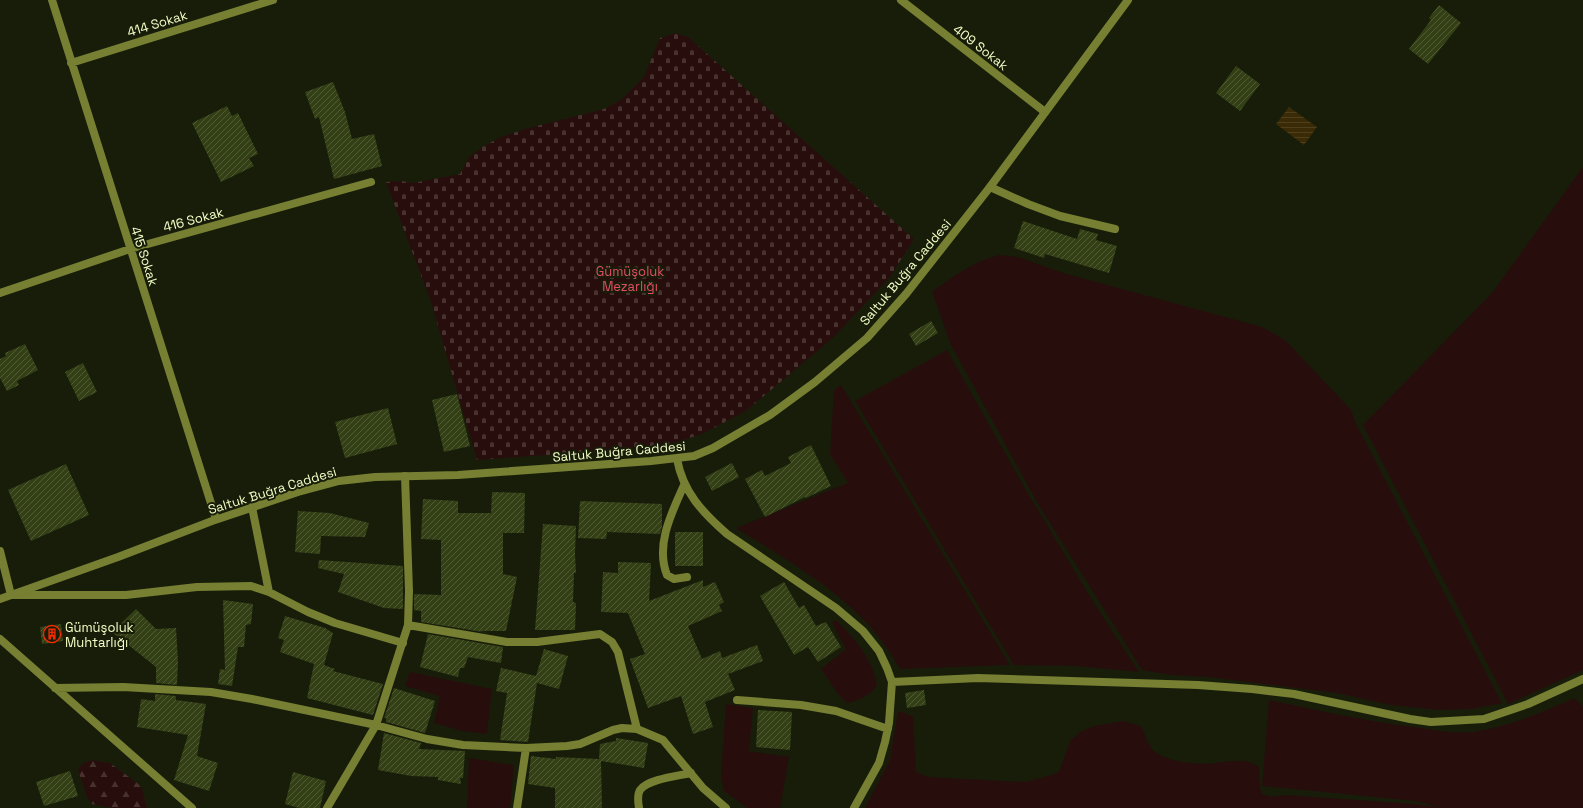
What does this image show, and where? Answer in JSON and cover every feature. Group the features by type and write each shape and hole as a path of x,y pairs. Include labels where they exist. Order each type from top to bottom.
{"street":[{"name":"415 Sokak","path":"52,0 216,519"},
{"name":"414 Sokak","path":"71,63 273,0"},
{"name":"409 Sokak","path":"901,0 1045,112"},
{"name":"Saltuk Buğra Caddesi","path":"0,599 118,558 216,519 298,492 339,481 375,477 458,475 677,459 694,456 713,448 770,415 815,382 867,338 906,294 990,186 1128,0"},
{"name":"416 Sokak","path":"0,293 130,249 371,182"},
{"path":"990,186 1028,204 1060,216 1115,229"},
{"path":"677,459 684,485 702,510 727,534 836,608 863,631 879,652 892,682 888,729 879,763 854,808"},
{"path":"327,808 376,725 408,625 409,591 405,476"},
{"path":"684,485 671,515 663,551 667,575 674,579 687,577"},
{"path":"252,507 269,592"},
{"path":"0,551 11,595 126,595 197,587 251,586 269,592 308,612 335,623 403,643"},
{"path":"408,625 507,642 537,642 600,634 612,642 618,652 637,729"},
{"path":"0,639 192,808"},
{"path":"892,682 985,678 1198,685 1244,688 1294,694 1431,722 1484,719 1528,704 1583,679"},
{"path":"55,688 123,687 211,692 376,725 441,742 463,745 526,748 567,746 580,744 613,730 626,728 637,729 663,740 703,788 726,808"},
{"path":"737,700 801,705 836,711 888,729"},
{"path":"517,808 526,748"},
{"path":"638,808 638,796 640,790 645,785 655,781 691,773"}],"green space":[{"name":"Gümüşoluk Mezarlığı","path":"675,33 688,37 914,239 890,277 834,337 746,411 702,434 661,447 477,460 431,302 386,182 401,181 413,183 460,174 469,157 484,146 501,137 525,129 604,109 622,99 644,77 660,38"},
{"path":"1583,167 1583,670 1508,704 1363,425 1492,293"},
{"path":"999,255 1018,257 1063,273 1262,327 1285,340 1351,410 1356,424 1502,703 1472,709 1440,710 1390,705 1337,693 1209,677 1171,675 1142,670 1038,504 951,345 932,292 964,270 981,261"},
{"path":"947,350 1026,490 1094,603 1139,672 1076,666 1014,665 855,401"},
{"path":"841,385 1010,665 900,669 877,634 846,603 832,591 800,569 736,528 848,483 830,454 834,390"},
{"path":"836,620 862,650 875,675 877,685 864,697 847,703 838,694 821,669 846,649 832,623"},
{"path":"410,672 492,689 487,734 462,731 434,723 440,696 405,686"},
{"path":"1574,698 1583,706 1583,808 865,808 890,760 898,711 913,716 916,772 928,777 1025,782 1045,777 1059,772 1070,741 1080,732 1094,726 1123,721 1141,726 1152,749 1164,757 1172,760 1207,764 1243,761 1254,764 1259,767 1260,787 1262,794 1273,797 1285,795 1439,807 1416,801 1262,786 1269,700 1377,722 1438,731 1471,732 1516,722"},
{"path":"726,704 753,708 749,751 789,757 780,808 747,808 724,791 721,775"},
{"path":"469,758 514,765 510,808 467,808"},
{"path":"92,760 110,763 137,783 142,788 147,808 112,808 92,804 87,797 78,770 83,763"}],"shaded area":[{"path":"1289,107 1317,127 1304,145 1276,124"}],"building":[{"path":"1439,5 1461,23 1428,64 1409,49 1431,20 1429,18"},
{"path":"1236,66 1260,84 1240,111 1216,93"},
{"path":"333,82 345,112 352,139 374,134 382,166 334,179 319,117 315,119 305,92"},
{"path":"227,106 232,116 238,113 258,154 249,158 254,166 221,182 192,123"},
{"path":"1023,221 1077,239 1080,229 1098,234 1096,240 1117,246 1109,273 1045,254 1044,258 1014,248"},
{"path":"931,321 938,333 916,346 909,334"},
{"path":"25,344 38,370 17,381 19,385 7,391 0,378 0,359 6,356 5,353"},
{"path":"83,363 97,392 79,401 65,372"},
{"path":"457,394 470,446 444,452 432,400"},
{"path":"388,408 397,444 345,458 335,422"},
{"path":"811,445 831,486 765,517 745,479 762,470 765,476 791,463 788,457"},
{"path":"732,463 739,477 712,491 705,477"},
{"path":"66,464 89,515 31,541 8,490"},
{"path":"492,492 525,493 524,533 503,533 503,574 517,577 506,631 480,631 489,633 421,622 421,611 414,610 414,594 441,595 441,540 421,539 423,499 458,501 458,513 491,513"},
{"path":"580,501 662,504 662,526 660,534 607,532 606,539 578,538"},
{"path":"298,511 330,513 369,523 365,537 321,536 320,554 295,552"},
{"path":"543,524 576,526 576,573 574,573 573,602 576,603 575,630 535,630"},
{"path":"675,532 703,532 703,566 675,566"},
{"path":"319,560 403,566 403,609 384,608 338,592 344,574 318,568"},
{"path":"618,562 651,563 649,601 703,580 703,587 715,582 724,602 719,605 722,611 688,626 702,659 720,651 722,658 757,645 763,661 728,674 735,690 705,702 713,727 693,734 681,696 648,708 630,659 645,654 628,613 601,612 603,572 618,573"},
{"path":"784,582 799,608 804,605 816,626 826,622 841,647 818,662 808,647 794,655 760,596"},
{"path":"223,600 253,604 251,624 246,625 244,647 238,647 232,686 218,684 220,669 225,670"},
{"path":"136,609 156,629 176,628 178,661 177,685 156,683 156,667 112,632"},
{"path":"285,616 325,628 333,633 324,665 335,669 333,671 383,684 373,715 307,698 314,664 280,652 284,640 278,638"},
{"name":"Gümüşoluk Muhtarlığı","path":"61,624 63,641 42,644 40,627"},
{"path":"428,634 503,647 501,663 468,657 464,668 460,668 458,677 420,667"},
{"path":"544,649 568,656 559,689 537,683 528,742 500,740 507,693 496,691 501,668 536,676"},
{"path":"394,688 435,701 425,733 386,722 386,718 384,718"},
{"path":"924,690 926,705 907,708 905,693"},
{"path":"155,694 176,696 176,700 206,704 197,756 218,763 209,791 174,780 188,735 137,727 141,699 155,701"},
{"path":"758,710 792,712 790,750 756,747"},
{"path":"384,733 421,743 419,749 465,751 463,778 460,778 461,784 438,780 438,777 411,776 378,770"},
{"path":"616,738 648,743 644,768 601,761 602,808 555,808 555,788 528,784 531,756 556,759 556,757 599,759 600,744 616,741"},
{"path":"70,771 78,796 44,806 36,782"},
{"path":"293,772 326,781 320,808 299,808 285,804"}],"place":[{"name":"Gümüşoluk Muhtarlığı","path":"52,634"}]}
